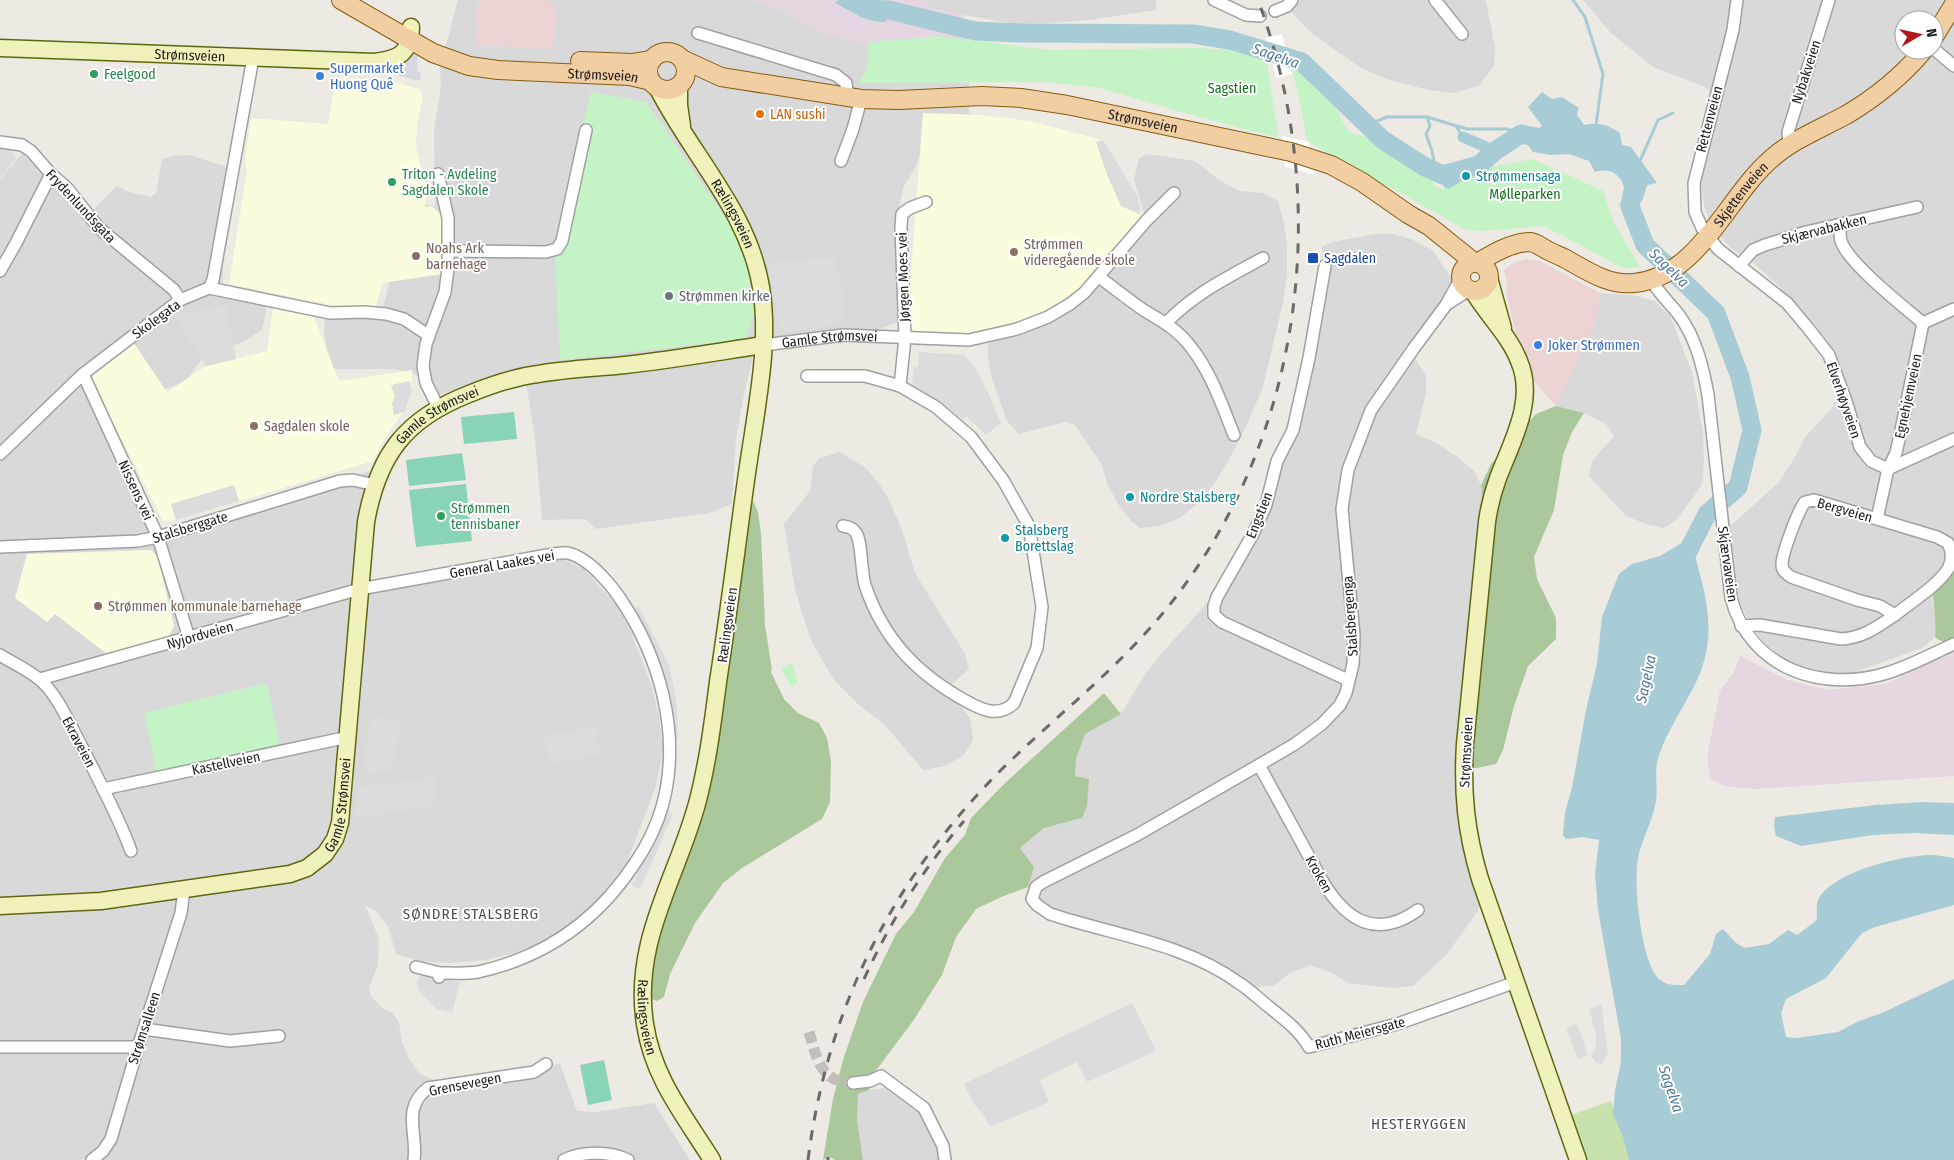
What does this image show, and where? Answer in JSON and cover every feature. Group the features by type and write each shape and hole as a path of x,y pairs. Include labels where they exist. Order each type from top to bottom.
{"main road":[{"path":"341,0 408,34"},
{"path":"363,0 408,34"},
{"path":"1944,20 1954,4"},
{"name":"Strømsveien","path":"408,34 449,48 481,56 519,60 622,63 652,60"},
{"name":"Strømsveien","path":"0,48 359,62 380,61 402,55 408,34"},
{"name":"Strømsveien","path":"408,34 446,58 481,68 630,76 654,84"},
{"path":"667,52 676,54 682,59 686,71 681,84 670,90 654,84 648,71 652,60 658,54 667,52"},
{"name":"Strømsveien","path":"682,59 721,77 854,98 899,100 982,96 1022,98 1067,105 1291,152 1331,165 1362,182 1429,226 1469,276 1506,337 1522,369 1525,383 1525,400 1517,429 1494,488 1487,522 1466,735 1464,798 1469,837 1476,865 1578,1160"},
{"name":"Skjettenveien","path":"1469,276 1499,252 1522,243 1532,242 1608,281 1634,283 1657,276 1693,254 1751,179 1770,159 1789,145 1869,101 1914,60"},
{"name":"Strømsveien","path":"681,84 721,77"},
{"name":"Rælingsveien","path":"654,84 671,115 682,128 730,204 750,244 761,288 764,321 764,345 760,383 726,634 705,765 692,821 653,923 645,957 643,976 645,1023 655,1062 671,1098 712,1160"},
{"name":"Rælingsveien","path":"681,84 679,113 682,128"},
{"path":"1469,276 1486,268 1489,277 1500,266 1514,257 1525,253 1547,250"},
{"name":"Strømsveien","path":"1489,277 1506,337"},
{"name":"Gamle Strømsvei","path":"0,906 102,901 184,890 290,874 307,868 320,859 330,848 340,823 366,522 375,485 385,462 401,438 420,420 438,407 484,388 537,374 666,360 764,345"}],"street":[{"path":"1214,0 1246,15 1260,16"},
{"path":"1275,12 1287,6 1292,0"},
{"path":"1435,0 1462,34"},
{"name":"Rettenveien","path":"1708,236 1695,212 1694,183 1732,30 1736,0"},
{"name":"Nybakveien","path":"1789,145 1788,132 1829,0"},
{"path":"698,33 836,75 846,82 854,98 853,129 841,161"},
{"path":"253,58 216,273 209,288 330,313 364,312 386,314 404,319 428,335"},
{"path":"1944,58 1954,66"},
{"path":"450,251 546,252 557,249 562,241 586,130"},
{"name":"Frydenlundsgata","path":"0,142 22,145 31,152 67,188 100,228 174,290 180,300"},
{"path":"0,271 51,174"},
{"path":"438,174 448,218 450,251 445,292 428,335 424,352 424,372 428,388 438,407"},
{"name":"Gamle Strømsvei","path":"764,345 844,335 969,340 1017,330 1070,304 1084,293 1146,221 1174,193"},
{"name":"Jørgen Moes vei","path":"906,338 902,214 910,208 926,202"},
{"name":"Skjærvabakken","path":"1739,266 1748,254 1760,247 1806,232 1917,206"},
{"path":"1846,223 1840,229 1841,241 1854,259 1884,291 1922,323 1954,309"},
{"name":"Elverhøyveien","path":"1708,236 1718,249 1787,303 1829,355 1846,401 1860,448 1871,461 1888,469"},
{"path":"1166,323 1183,305 1200,293 1263,258"},
{"name":"Engstien","path":"1325,266 1309,358 1293,430 1278,461 1266,505 1253,534 1217,597 1214,615 1222,622 1348,680"},
{"name":"Stalsbergenga","path":"1032,899 1036,887 1043,882 1137,835 1295,744 1322,724 1340,705 1346,693 1353,664 1354,635 1342,509 1348,470 1371,410 1414,348 1469,276"},
{"name":"Skjærvaveien","path":"1657,276 1658,290 1685,323 1696,349 1708,395 1731,598 1740,626 1759,649 1775,661 1790,669 1828,680 1856,679 1887,673 1954,644"},
{"path":"1099,277 1166,323 1190,345 1201,360 1212,382 1234,435"},
{"name":"Skolegata","path":"0,454 83,374 180,300 209,288"},
{"name":"Egnehjemveien","path":"1877,519 1888,469 1896,453 1922,323"},
{"path":"900,386 906,338"},
{"name":"Nissens vei","path":"83,374 158,537 189,638"},
{"path":"807,376 865,376 900,386 936,407 971,437 1003,480 1029,526 1042,606 1037,648 1014,703 1008,709 994,712 972,704 947,690 920,670 903,654 877,614 865,584 857,534 852,528 843,526"},
{"path":"1888,469 1954,439"},
{"name":"Stalsberggate","path":"0,547 138,541 158,537 340,480 353,480 375,485"},
{"name":"Bergveien","path":"1740,626 1760,625 1841,639 1854,638 1868,634 1894,615 1939,579 1949,568 1952,556 1951,549 1948,543 1937,537 1814,500 1806,502 1798,516 1782,566 1784,572 1791,577 1880,606 1894,615"},
{"name":"General Laakes vei","path":"360,589 568,553 587,563 604,578 640,629 656,667 666,711 669,751 666,790 658,822 639,858 624,881 605,904 577,928 544,949 510,963 476,972 439,975 416,967"},
{"name":"Nyjordveien","path":"40,679 360,589"},
{"name":"Ekraveien","path":"0,655 40,679 49,690 68,721 103,789 125,833 131,851"},
{"name":"Kastellveien","path":"103,789 313,744 348,739"},
{"name":"Kroken","path":"1259,766 1323,882 1341,908 1358,920 1374,924 1399,920 1418,910"},
{"name":"Strømsalleen","path":"92,1160 103,1151 111,1139 181,913 184,890"},
{"name":"Ruth Meiersgate","path":"1032,899 1050,914 1153,943 1194,958 1220,971 1239,982 1296,1030 1309,1047 1397,1024 1516,982"},
{"path":"144,1029 230,1041 279,1036"},
{"path":"0,1047 138,1047"},
{"name":"Grensevegen","path":"414,1160 411,1126 413,1111 417,1100 428,1088 534,1072 546,1064"},
{"path":"853,1082 870,1080 881,1076 924,1108 943,1146 945,1160"},
{"path":"564,1160 591,1153 621,1157 628,1160"}],"shaded area":[{"path":"458,0 479,0 476,45 554,7 546,0 752,0 782,10 825,33 849,39 871,48 969,72 969,120 932,124 915,168 904,186 900,203 899,222 903,311 896,323 877,330 853,331 754,353 736,438 732,504 709,513 596,529 585,519 542,520 535,438 526,382 436,395 415,374 394,369 331,369 324,333 325,306 375,311 383,308 409,204 435,206 434,130 441,87 440,68","holes":["591,92 646,102 744,246 555,255 562,253 589,130"]},
{"path":"479,0 546,0 554,7 557,19 553,49 476,45"},
{"path":"752,0 839,0 835,4 858,16 871,3 865,3 860,0 924,0 928,7 963,15 968,72 871,48 849,39 825,33 782,10"},
{"path":"924,0 1156,0 1156,10 1090,20 1022,25 928,7"},
{"path":"1283,0 1484,0 1486,1 1495,48 1494,65 1479,86 1453,93 1429,90 1390,80 1361,68 1311,33 1292,13"},
{"path":"1583,0 1954,0 1954,570 1945,575 1932,599 1936,622 1935,637 1922,648 1840,676 1818,677 1789,663 1761,640 1739,603 1730,572 1726,530 1779,482 1805,437 1834,406 1837,381 1824,339 1814,323 1778,285 1758,267 1730,247 1711,227 1703,201 1699,155 1704,120 1712,93 1703,86 1653,67 1611,33"},
{"path":"418,52 417,71 421,72 420,81 396,75 396,64 409,55"},
{"path":"336,77 402,84 419,89 423,97 417,125 416,147 427,190 425,207 432,206 443,216 443,274 382,283 376,307 331,305 229,284 247,170 245,159 251,118 328,124"},
{"name":"Strømmen videregående skole","path":"923,113 982,115 1029,121 1103,140 1146,221 1088,283 1048,317 969,340 906,338"},
{"path":"1103,140 1138,197 1141,215 1121,206 1108,177 1096,142"},
{"path":"0,148 10,150 16,158 0,179"},
{"path":"23,152 45,162 88,215 117,186 129,192 151,197 156,193 162,159 172,156 189,155 237,170 223,238 223,286 265,303 266,312 262,330 239,344 217,350 201,360 186,381 169,388 157,388 105,358 90,377 158,535 380,468 362,586 545,558 565,560 583,568 616,604 630,630 651,684 659,716 663,750 656,786 627,862 604,894 585,913 554,936 516,953 485,960 450,963 422,962 396,954 388,926 376,911 365,905 379,939 378,965 369,987 371,996 383,1009 392,1012 399,1023 402,1042 408,1057 418,1072 424,1076 441,1082 560,1064 577,1111 595,1112 654,1103 690,1160 0,1160 0,180"},
{"path":"1148,154 1195,161 1220,181 1240,191 1263,193 1278,201 1287,244 1287,274 1283,303 1262,390 1227,463 1214,484 1199,502 1180,518 1159,526 1140,528 1131,521 1118,504 1107,483 1102,465 1075,425 1065,422 1019,434 1007,421 992,379 988,358 988,344 1087,289 1124,255 1139,236 1145,216 1134,180 1139,158"},
{"path":"1376,234 1393,234 1411,239 1432,250 1451,277 1449,298 1412,346 1416,360 1426,376 1426,393 1416,434 1436,443 1456,456 1474,471 1481,485 1484,511 1465,698 1480,901 1478,911 1447,954 1413,986 1392,988 1349,983 1330,972 1310,965 1290,973 1273,986 1252,987 1046,908 1034,901 1028,885 1034,867 1020,848 1044,828 1082,818 1078,777 1075,776 1076,759 1085,734 1121,714 1146,673 1228,580 1245,551 1284,446 1322,287 1322,246 1332,242"},
{"path":"810,258 836,258 841,292 844,294 842,324 786,332 778,325 768,263"},
{"path":"1525,259 1540,261 1600,293 1598,316 1556,406 1533,380 1517,339 1506,292 1507,283 1504,270 1511,264"},
{"path":"1600,293 1632,295 1655,301 1670,316 1692,372 1703,432 1704,460 1702,485 1677,519 1664,528 1649,525 1626,516 1589,476 1592,461 1614,436 1606,424 1584,413 1556,406 1598,316"},
{"path":"226,305 236,359 206,366 174,315"},
{"name":"Sagdalen skole","path":"273,308 314,317 339,381 412,370 412,390 406,408 385,438 373,461 176,520 163,521 93,384 93,371 133,342 167,392 206,366 267,351"},
{"path":"919,352 964,355 975,367 1001,423 986,435 966,416 963,419 942,403 912,385 914,367 918,367"},
{"path":"410,381 412,390 406,408 404,412 394,415 392,403 395,397 391,385"},
{"path":"840,452 867,469 890,501 904,536 915,573 965,654 969,669 952,684 957,701 970,718 973,740 964,755 945,766 923,770 884,724 858,704 834,680 813,644 806,625 795,589 784,524 810,491 813,466 820,458"},
{"path":"234,485 239,501 176,520 171,504"},
{"name":"Strømmen kommunale barnehage","path":"151,550 158,557 174,626 168,637 107,654 55,614 47,622 15,598 27,554"},
{"path":"639,607 669,665 677,705 678,736 675,748 671,706 662,666 632,608"},
{"path":"1954,652 1954,776 1754,789 1724,786 1711,779 1707,757 1720,691 1734,672 1740,656 1788,680 1827,690 1886,684"},
{"path":"371,717 402,719 392,771 361,775"},
{"path":"599,727 597,741 600,755 547,764 545,735"},
{"path":"434,777 434,806 355,818 359,787"},
{"path":"665,810 673,814 640,889 632,886"},
{"path":"421,973 460,982 452,1012 437,1009 419,991 417,982"},
{"path":"1132,1003 1156,1051 1087,1082 1077,1062 1040,1080 1049,1102 990,1127 983,1114 973,1103 964,1084"},
{"path":"1601,1004 1608,1053 1602,1064 1597,1063 1591,1056 1595,1051 1596,1034 1589,1009"},
{"path":"1577,1024 1588,1055 1578,1059 1566,1028"},
{"path":"884,1088 903,1094 915,1104 937,1139 942,1160 863,1160 857,1120 858,1094"}],"green space":[{"name":"Sagstien","path":"938,36 1050,50 1196,48 1265,52 1279,138 1096,87 1044,82 858,83 866,69 868,42"},
{"name":"Mølleparken","path":"1290,60 1332,101 1346,128 1351,133 1366,137 1378,147 1386,148 1411,165 1417,166 1432,179 1434,186 1443,189 1448,187 1447,184 1473,170 1533,159 1603,191 1614,223 1640,267 1623,268 1544,226 1481,231 1464,229 1396,190 1378,183 1307,141"},
{"path":"591,92 646,102 744,246 754,313 745,339 560,360 555,255 562,252 589,131 582,129"},
{"path":"1556,406 1584,413 1572,432 1563,455 1554,510 1534,557 1537,579 1556,618 1556,639 1528,666 1514,706 1503,750 1496,764 1477,768 1461,768 1484,511 1481,485 1491,464 1536,414"},
{"path":"514,412 517,439 464,444 461,417"},
{"path":"462,453 466,480 409,486 406,460"},
{"name":"Strømmen tennisbaner","path":"466,484 472,541 416,547 409,490"},
{"path":"750,494 758,512 761,533 765,625 771,672 784,699 798,713 819,723 827,738 831,761 830,802 822,819 742,868 723,883 695,923 670,974 664,997 657,1001 647,997 645,977 688,844"},
{"path":"1954,570 1954,643 1949,643 1935,637 1933,583"},
{"path":"792,663 798,683 791,687 781,668"},
{"path":"267,683 281,751 158,778 144,713"},
{"path":"1104,693 1121,714 1085,734 1076,759 1075,776 1089,779 1087,806 1082,818 1044,828 1020,848 1034,867 1028,887 976,909 956,937 942,975 913,1021 874,1073 869,1090 858,1094 857,1120 863,1160 835,1160 830,1157 823,1160 833,1099 843,1060 863,1002 896,934 914,912 945,858 965,835 971,818 1004,784"},
{"path":"604,1060 612,1100 588,1105 580,1065"},
{"path":"1611,1101 1631,1160 1587,1160 1571,1115"}],"water":[{"path":"839,0 860,0 865,3 891,1 886,22 879,22 859,16 835,3"},
{"path":"1542,92 1552,99 1562,97 1579,108 1577,115 1584,125 1603,125 1620,133 1622,145 1631,147 1657,183 1647,185 1643,199 1636,209 1619,205 1629,191 1619,177 1612,172 1595,172 1589,161 1569,154 1551,155 1533,152 1525,141 1526,127 1537,130 1542,126 1528,107"},
{"path":"1691,542 1705,597 1708,639 1706,653 1697,681 1669,732 1658,759 1656,769 1656,801 1638,858 1638,903 1647,957 1659,979 1671,985 1684,985 1710,954 1716,934 1723,929 1736,943 1745,948 1769,944 1788,930 1797,935 1817,920 1817,902 1825,890 1852,873 1903,858 1931,855 1954,858 1954,905 1875,927 1862,933 1826,978 1786,999 1781,1013 1786,1037 1797,1038 1838,1032 1954,979 1954,1160 1629,1160 1623,1137 1613,1114 1615,1090 1621,1062 1621,1039 1598,910 1595,874 1599,840 1583,837 1566,839 1563,835 1565,812 1572,788 1586,710 1597,664 1602,617 1619,574 1632,564 1660,556 1680,544"},
{"path":"1921,802 1954,803 1954,835 1914,833 1873,835 1801,846 1776,836 1774,827 1775,817 1875,805"}],"pier":[{"path":"1282,34 1292,74 1276,78 1266,38"},
{"path":"1282,136 1309,142 1314,174 1285,167"}],"waterway":[{"name":"Sagelva","path":"849,0 868,8 889,10 975,31 1193,34 1230,40 1302,62 1383,140 1425,167 1443,175 1479,165 1495,151 1521,134 1551,140"},
{"path":"1573,0 1585,17 1603,74 1596,125"},
{"path":"1637,163 1640,161 1658,120 1673,113"},
{"path":"1368,125 1387,117 1427,117 1467,129 1507,129 1521,134"},
{"path":"1427,117 1430,126 1426,134 1436,172"},
{"path":"1456,126 1463,137"},
{"path":"1463,137 1495,151"},
{"path":"1448,183 1459,176"},
{"name":"Sagelva","path":"1632,182 1634,186 1630,206 1645,245 1716,313 1740,377 1752,430 1738,487 1707,514 1681,565"}],"tunnel":[{"path":"809,1032 818,1060 827,1074 842,1082 853,1083"}],"railway":[{"path":"808,1160 817,1104 831,1050 849,998 871,948 897,901 928,855 962,812 1021,750 1125,655 1163,613 1210,547 1248,475 1275,399 1292,320 1298,239 1295,158 1281,78 1258,0"},
{"path":"864,979 908,897 964,821"}],"place":[{"name":"Feelgood","path":"94,74"},
{"name":"Supermarket Huong Quê","path":"320,76"},
{"name":"LAN sushi","path":"760,114"},
{"name":"Strømmensaga","path":"1466,176"},
{"name":"Triton - Avdeling Sagdalen Skole","path":"392,182"},
{"name":"Strømmen videregående skole","path":"1014,252"},
{"name":"Noahs Ark barnehage","path":"416,256"},
{"name":"Sagdalen","path":"1313,258"},
{"name":"Strømmen kirke","path":"669,296"},
{"name":"Joker Strømmen","path":"1538,345"},
{"name":"Sagdalen skole","path":"254,426"},
{"name":"Nordre Stalsberg","path":"1130,497"},
{"name":"Strømmen tennisbaner","path":"441,516"},
{"name":"Stalsberg Borettslag","path":"1005,538"},
{"name":"Strømmen kommunale barnehage","path":"98,606"}],"district":[{"name":"SØNDRE STALSBERG","path":"471,914"},
{"name":"HESTERYGGEN","path":"1419,1124"}]}
